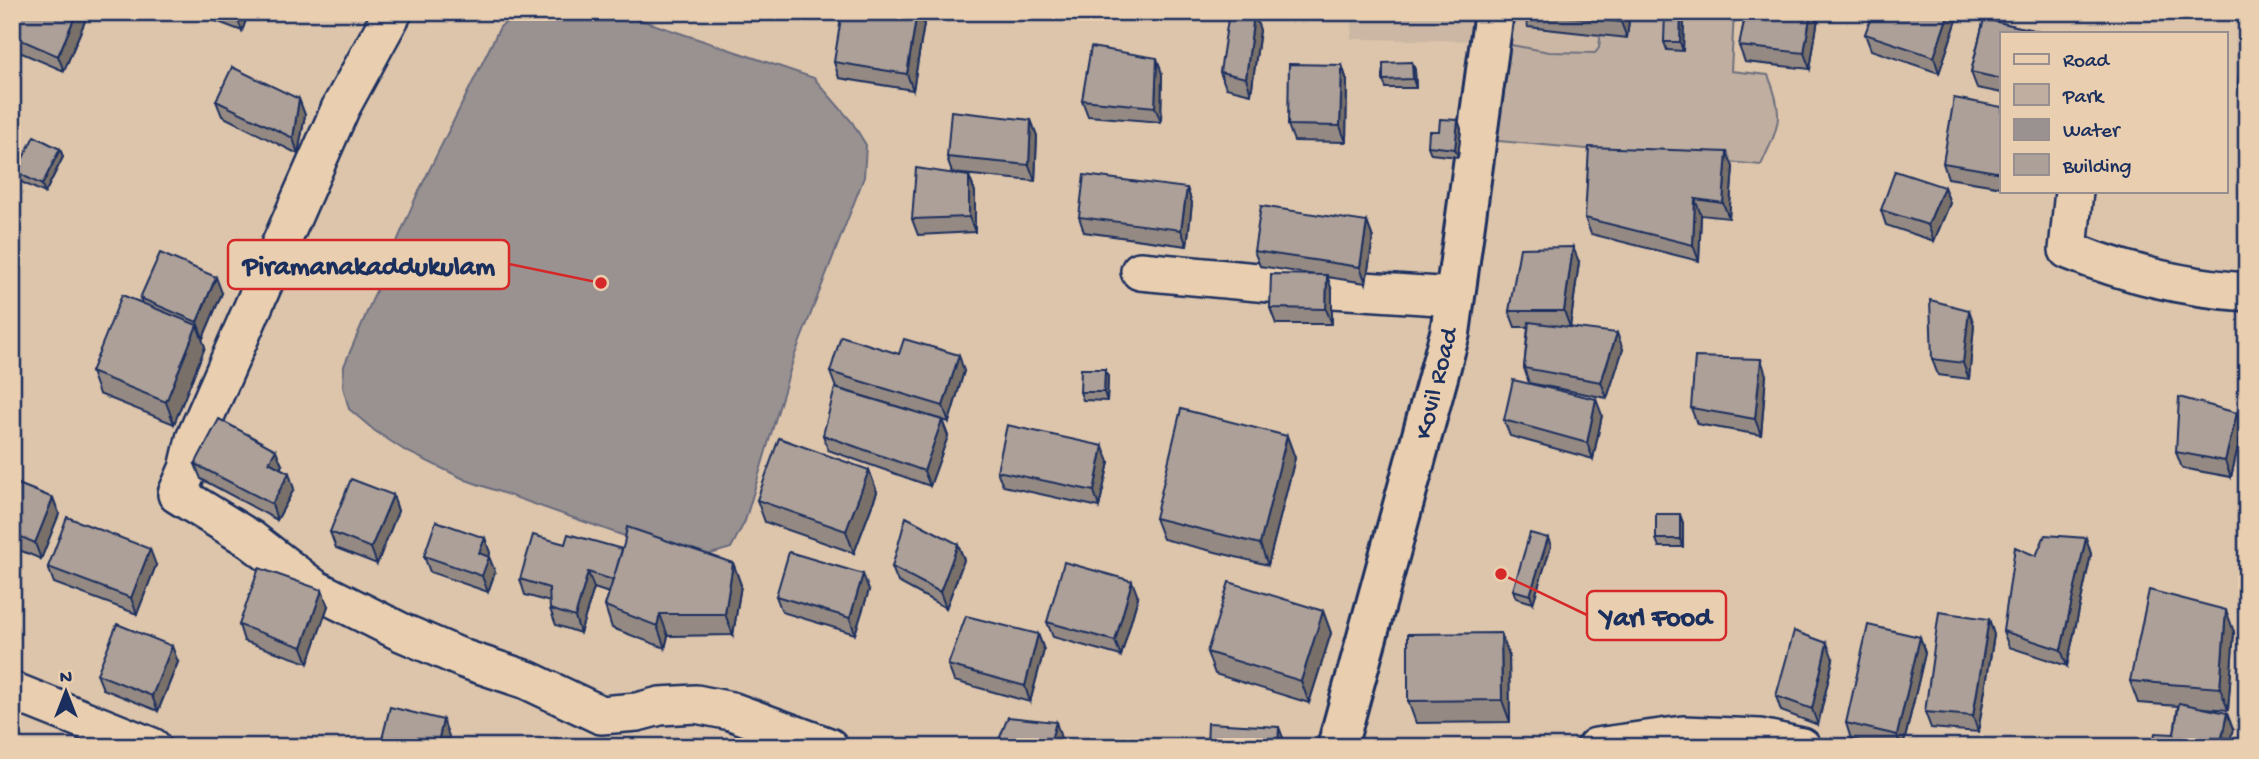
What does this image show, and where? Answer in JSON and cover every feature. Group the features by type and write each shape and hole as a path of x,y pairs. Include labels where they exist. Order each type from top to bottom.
{"street":[{"path":"393,12 341,107 195,439 188,469 177,494 250,539 315,589 413,638 527,680 601,715 637,712 660,706 696,704 731,711 829,747"},
{"name":"Kovil Road","path":"1337,747 1450,333 1494,12"},
{"path":"2074,192 2068,250 2108,266 2214,289 2247,292"},
{"path":"1140,271 1454,297"},
{"path":"12,691 152,747"},
{"path":"1596,747 1683,735 1760,738 1802,747"}],"shaded area":[{"path":"1353,12 1603,12 1599,48 1595,53 1572,54 1490,41 1351,39"}],"green space":[{"path":"1603,12 1734,12 1731,71 1768,75 1777,101 1776,130 1761,165 1477,139 1490,41 1549,52 1595,53 1599,48"}],"water":[{"path":"520,12 617,12 814,78 852,122 866,145 864,177 794,357 745,521 731,548 704,556 653,546 466,480 404,450 349,409 343,387 344,366 416,197 500,27"}],"building":[{"path":"22,12 77,12 58,56 12,36"},
{"path":"842,12 917,12 907,74 834,62"},
{"path":"1229,12 1254,14 1246,78 1220,72"},
{"path":"1528,12 1622,12 1621,22"},
{"path":"1665,12 1681,12 1680,42 1664,42"},
{"path":"1746,12 1811,12 1804,53 1739,46"},
{"path":"1873,12 1949,12 1934,57 1865,34"},
{"path":"1984,19 2038,31 2000,32 2000,79 1971,72"},
{"path":"2243,28 2247,29 2247,85 2238,84"},
{"path":"1091,47 1157,58 1155,107 1082,100"},
{"path":"1412,62 1413,79 1383,80 1383,63"},
{"path":"1289,64 1342,65 1340,126 1288,125"},
{"path":"232,67 299,99 293,138 216,101"},
{"path":"1954,98 2000,107 2000,173 1943,163"},
{"path":"951,111 1031,120 1029,165 947,157"},
{"path":"1440,119 1458,120 1455,149 1428,146 1429,131 1439,131"},
{"path":"34,136 60,149 42,185 16,172"},
{"path":"1589,147 1727,152 1723,203 1695,199 1693,245 1585,218"},
{"path":"916,168 969,176 969,217 912,219"},
{"path":"1895,171 1944,187 1928,225 1881,210"},
{"path":"1084,175 1187,188 1181,230 1079,217"},
{"path":"1261,206 1367,222 1360,267 1254,251"},
{"path":"1573,247 1564,311 1509,311 1520,248"},
{"path":"160,253 216,277 197,322 140,298"},
{"path":"1271,274 1327,275 1326,309 1270,308"},
{"path":"122,295 197,325 166,402 91,372"},
{"path":"1930,300 1969,310 1963,363 1932,359"},
{"path":"1529,322 1617,333 1601,382 1524,368"},
{"path":"841,336 899,354 904,339 959,355 943,406 830,372"},
{"path":"1695,357 1761,359 1755,419 1691,408"},
{"path":"1081,369 1105,369 1104,392 1080,392"},
{"path":"1513,380 1596,399 1587,443 1504,420"},
{"path":"835,388 942,420 924,471 823,435"},
{"path":"2179,397 2237,413 2225,461 2176,452"},
{"path":"1181,409 1287,436 1260,544 1155,518"},
{"path":"219,419 276,450 269,462 289,473 272,504 195,464"},
{"path":"1007,425 1103,446 1094,491 997,471"},
{"path":"779,438 869,470 846,531 757,500"},
{"path":"12,468 18,484 53,498 35,543 12,533"},
{"path":"351,479 393,495 371,548 330,532"},
{"path":"1656,514 1680,514 1680,539 1656,539"},
{"path":"67,517 150,549 131,598 48,567"},
{"path":"906,517 958,544 940,592 892,567"},
{"path":"436,521 485,538 479,553 489,557 482,576 424,556"},
{"path":"627,527 733,563 725,614 660,614 657,626 605,606"},
{"path":"1530,533 1548,538 1530,595 1513,590"},
{"path":"568,534 622,549 613,580 588,572 575,617 550,609 549,588 520,579 533,535 565,544"},
{"path":"2045,535 2086,538 2061,650 2003,631 2015,547 2036,556"},
{"path":"789,552 863,574 850,618 776,596"},
{"path":"1064,562 1132,581 1115,641 1047,622"},
{"path":"259,568 322,590 302,647 239,625"},
{"path":"1229,582 1323,611 1301,681 1207,652"},
{"path":"2149,590 2226,610 2220,688 2130,681"},
{"path":"1939,612 1989,619 1973,716 1925,712"},
{"path":"966,616 1038,634 1025,686 948,665"},
{"path":"117,624 172,646 152,696 97,674"},
{"path":"1868,625 1920,637 1897,735 1846,723"},
{"path":"1794,631 1827,643 1812,709 1776,696"},
{"path":"1501,633 1502,700 1408,701 1408,634"},
{"path":"2179,703 2227,713 2220,747 2152,747 2155,733 2174,734"},
{"path":"390,707 443,720 437,747 380,747"},
{"path":"1008,717 1056,722 1049,747 996,747"},
{"path":"1208,723 1279,727 1278,747 1207,747"},
{"path":"112,741 127,747 109,747"}],"place":[{"name":"Piramanakaddukulam","path":"601,283"},
{"name":"Yarl Food","path":"1501,574"}]}
